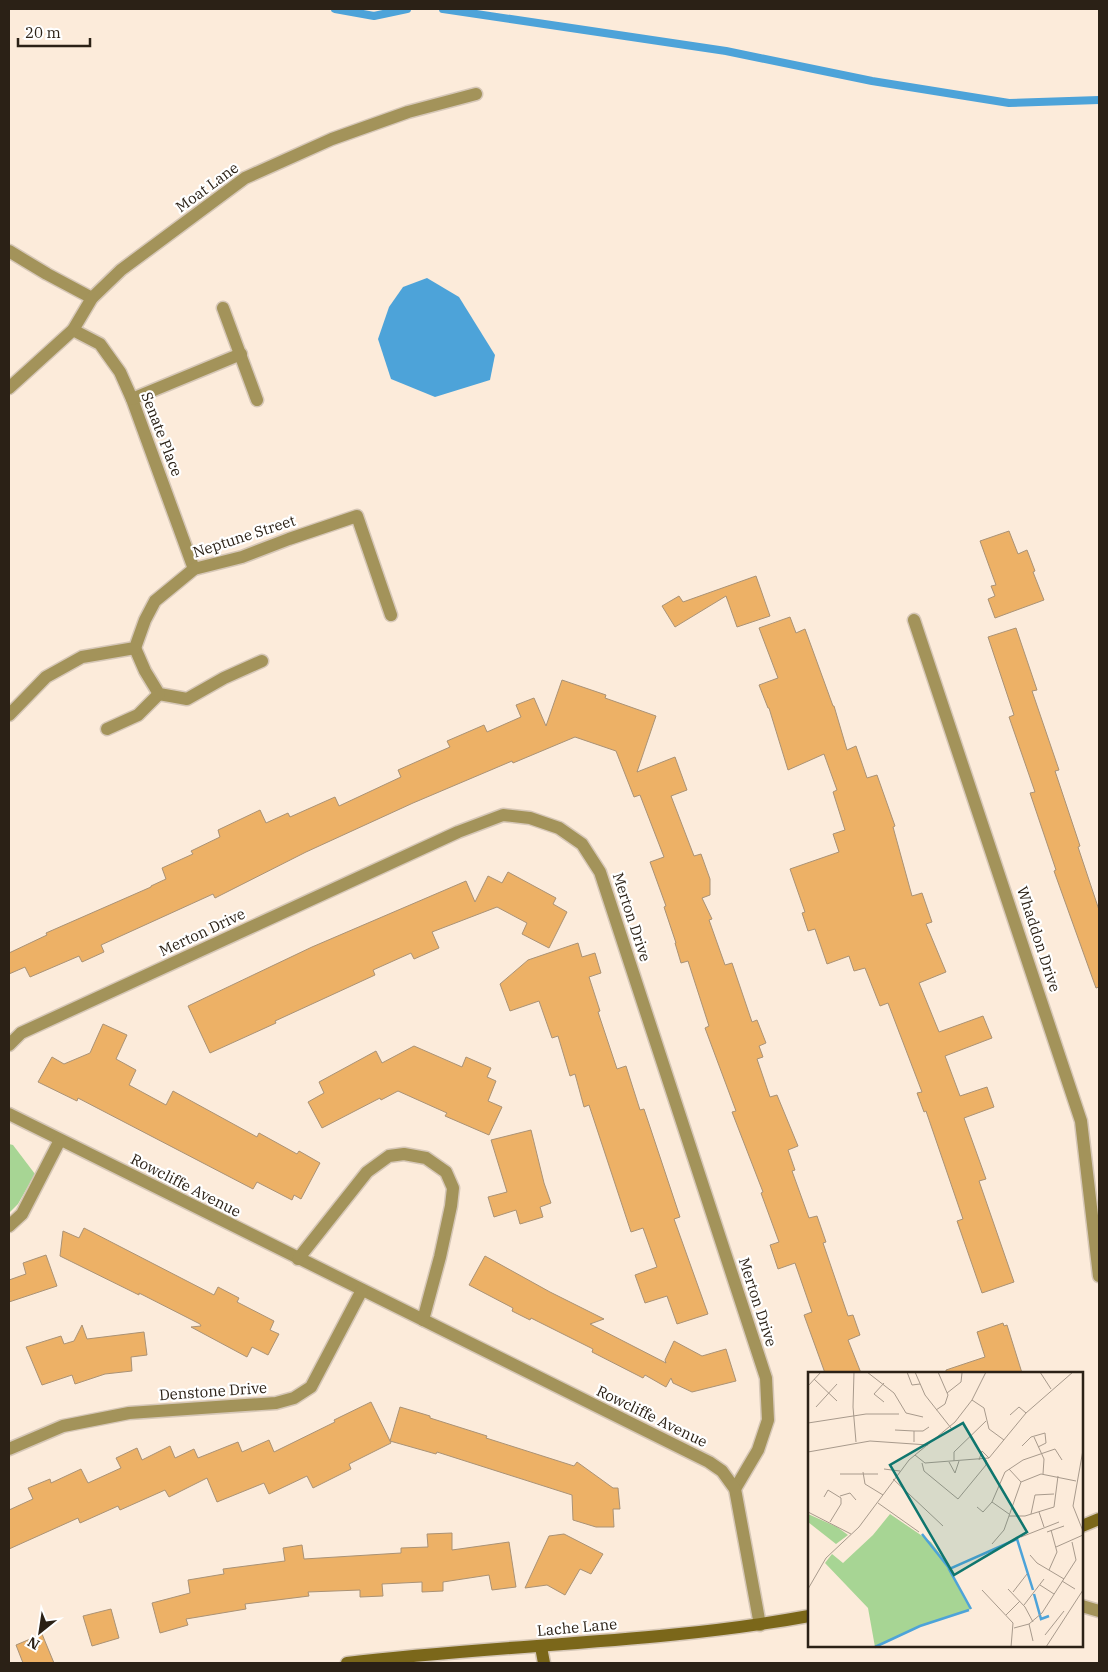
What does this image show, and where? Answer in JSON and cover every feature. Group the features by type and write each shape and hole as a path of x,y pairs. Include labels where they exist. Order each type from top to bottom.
{"street":[{"name":"Moat Lane","path":"9,388 74,330 92,298 122,270 245,178 332,139 408,112 476,94"},
{"path":"9,251 92,298"},
{"path":"223,308 257,400"},
{"name":"Senate Place","path":"74,330 100,344 120,372 132,398 194,569"},
{"path":"132,398 241,354"},
{"name":"Neptune Street","path":"135,648 145,620 155,601 194,569 242,557 357,516 391,615"},
{"name":"Whaddon Drive","path":"914,620 1032,969 1081,1121 1099,1276"},
{"path":"9,715 46,677 82,657 135,648 145,671 159,694 187,699 224,678 262,660"},
{"path":"107,729 138,715 159,694"},
{"name":"Merton Drive","path":"9,1045 21,1033 458,832 503,815 530,818 559,828 582,844 600,872 766,1378 768,1420 758,1450 735,1488"},
{"name":"Rowcliffe Avenue","path":"9,1114 709,1462 722,1471 735,1488 760,1625"},
{"path":"9,1226 22,1214 60,1140"},
{"path":"298,1259 367,1172 389,1156 404,1154 426,1158 446,1172 453,1188 440,1258 423,1320"},
{"name":"Denstone Drive","path":"9,1449 63,1426 129,1413 276,1403 294,1398 311,1387 362,1290"},
{"path":"1083,1526 1099,1519"},
{"path":"1083,1606 1099,1611"},
{"name":"Lache Lane","path":"347,1663 405,1656 541,1647 760,1625 808,1616"},
{"path":"541,1647 544,1663"}],"green space":[{"path":"9,1144 13,1145 35,1174 18,1204 9,1213"}],"water":[{"path":"427,278 459,297 495,355 490,380 435,397 391,379 378,339 389,307 403,287"}],"building":[{"path":"1009,531 1018,554 1027,550 1044,600 995,618 988,599 995,596 991,586 996,585 980,541"},
{"path":"756,576 770,616 737,627 726,596 675,627 662,606 679,596 683,602"},
{"path":"790,617 796,633 805,629 834,706 847,750 856,746 867,778 877,775 895,826 893,827 912,896 922,893 932,922 926,924 946,972 919,983 939,1032 983,1016 992,1038 945,1056 960,1096 987,1087 994,1107 964,1118 986,1179 979,1181 1014,1282 982,1293 957,1221 963,1219 926,1111 924,1112 917,1093 922,1092 888,1003 880,1006 865,968 854,971 849,956 827,964 815,929 808,931 802,913 805,912 790,869 839,852 833,834 845,830 833,792 837,790 824,754 788,770 769,708 759,685 778,678 759,628"},
{"path":"1016,628 1037,690 1032,691 1059,770 1055,771 1099,910 1099,987 1096,988 1054,871 1056,870 1030,793 1035,792 1009,717 1014,715 988,637"},
{"path":"562,680 606,695 605,698 656,716 637,772 675,757 687,790 671,796 694,856 701,854 710,879 710,895 702,898 712,919 709,920 725,965 732,963 752,1022 757,1020 766,1043 759,1046 763,1057 757,1059 770,1097 777,1095 798,1146 788,1150 795,1170 792,1171 809,1218 817,1216 826,1242 823,1243 848,1316 853,1315 860,1335 848,1340 861,1372 825,1372 804,1315 812,1312 795,1263 778,1269 770,1245 779,1242 761,1193 763,1192 732,1112 736,1111 705,1028 709,1026 688,961 681,963 664,907 666,906 650,862 664,857 640,795 634,797 616,751 575,737 513,763 512,761 413,803 306,852 215,898 213,894 101,945 104,952 82,962 79,956 30,977 25,967 9,974 9,953 47,935 46,933 166,879 162,868 193,854 191,851 220,837 218,830 260,810 266,823 288,813 290,817 335,797 339,806 401,777 398,770 450,747 447,741 484,725 487,732 521,717 516,705 534,698 546,726"},
{"path":"508,872 556,898 553,904 567,912 549,948 522,934 527,923 497,907 432,932 439,948 414,959 411,953 373,970 375,975 210,1053 188,1006 312,947 466,881 475,902 488,876 502,883"},
{"path":"578,943 582,957 595,953 601,973 589,977 600,1011 598,1012 617,1069 626,1066 640,1110 644,1109 680,1217 674,1219 708,1314 677,1324 667,1296 645,1303 635,1275 657,1267 643,1228 631,1232 589,1105 584,1107 575,1074 570,1076 558,1036 552,1038 539,1001 510,1011 500,984 528,960"},
{"path":"103,1024 127,1035 116,1059 136,1070 129,1085 166,1105 173,1091 257,1137 259,1133 297,1154 299,1151 320,1163 301,1199 294,1195 292,1200 257,1182 253,1189 78,1098 77,1101 38,1082 52,1057 64,1064 90,1053"},
{"path":"414,1046 462,1067 466,1057 491,1068 487,1077 496,1081 488,1101 502,1107 489,1135 445,1116 447,1113 398,1091 381,1100 380,1098 322,1128 308,1102 324,1093 319,1082 376,1051 382,1063"},
{"path":"531,1130 551,1203 540,1207 543,1217 520,1224 516,1210 494,1217 488,1197 507,1192 491,1140"},
{"path":"84,1228 214,1295 218,1287 239,1298 237,1302 274,1321 270,1330 279,1334 268,1355 252,1347 247,1357 191,1327 201,1326 200,1324 60,1256 63,1231 79,1238"},
{"path":"46,1255 57,1286 9,1302 9,1280 26,1274 23,1263"},
{"path":"485,1256 604,1319 590,1324 666,1363 665,1360 674,1341 702,1356 726,1349 736,1381 692,1392 673,1383 671,1378 666,1387 645,1375 643,1378 592,1352 593,1349 531,1318 530,1320 512,1311 513,1308 469,1285"},
{"path":"1003,1323 1004,1326 1007,1325 1022,1372 946,1372 946,1370 985,1357 977,1332"},
{"path":"82,1325 87,1339 144,1332 147,1355 131,1357 132,1371 105,1374 75,1384 72,1375 42,1385 26,1347 61,1336 64,1344 74,1341"},
{"path":"371,1402 391,1443 349,1464 351,1469 313,1488 307,1476 269,1494 264,1483 217,1502 207,1478 169,1497 165,1490 120,1510 118,1506 80,1523 78,1518 9,1549 9,1510 33,1499 28,1488 50,1479 51,1483 81,1469 88,1483 121,1468 116,1458 137,1448 142,1460 170,1446 175,1458 194,1449 198,1458 238,1442 242,1452 269,1440 274,1452"},
{"path":"400,1407 487,1436 486,1438 574,1466 577,1462 613,1488 618,1488 620,1509 613,1509 614,1527 596,1527 573,1520 572,1495 437,1452 436,1454 390,1441"},
{"path":"452,1533 452,1550 509,1542 516,1587 492,1590 489,1575 443,1582 443,1591 422,1592 422,1582 382,1584 383,1596 360,1597 360,1590 308,1592 309,1596 245,1604 246,1609 186,1619 188,1625 160,1633 152,1603 190,1593 188,1580 224,1574 223,1569 285,1561 283,1548 302,1545 304,1559 401,1553 401,1548 428,1547 427,1534"},
{"path":"564,1534 603,1554 591,1574 580,1569 565,1595 547,1585 525,1588 549,1536"},
{"path":"111,1609 119,1638 92,1646 83,1616"},
{"path":"42,1634 54,1663 23,1663 16,1645"}],"waterway":[{"path":"335,9 374,16 407,9"},
{"path":"443,9 726,51 872,81 1009,103 1099,100"}]}
